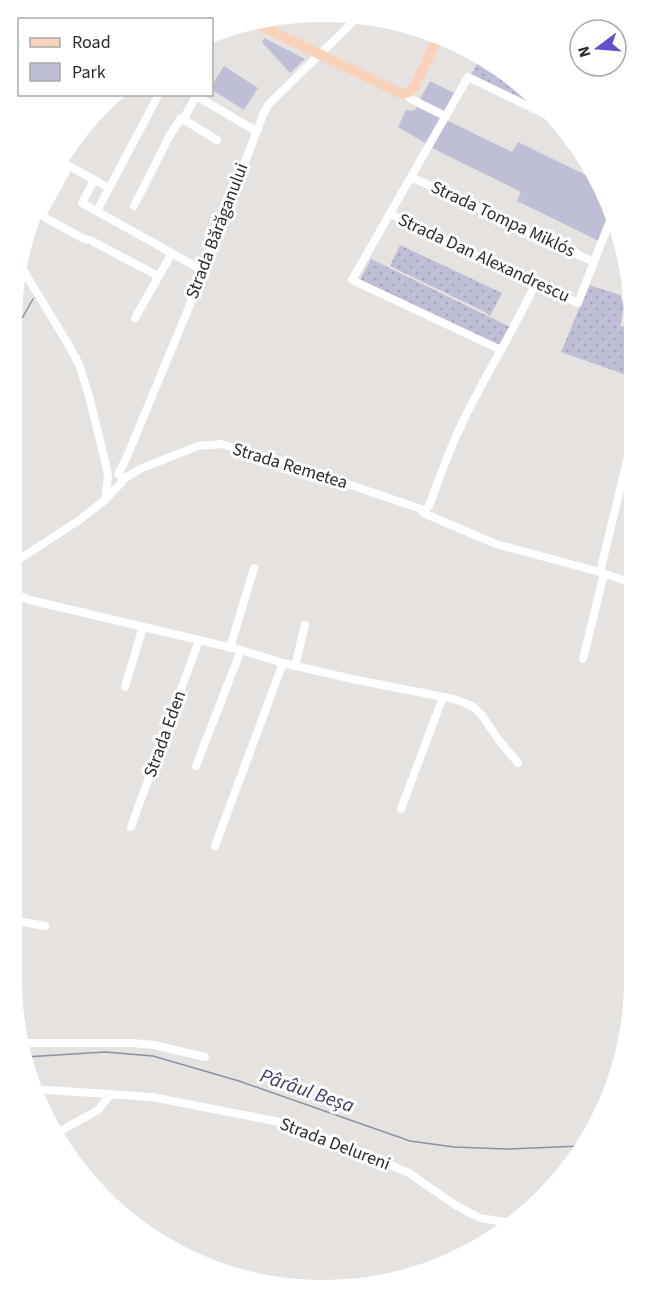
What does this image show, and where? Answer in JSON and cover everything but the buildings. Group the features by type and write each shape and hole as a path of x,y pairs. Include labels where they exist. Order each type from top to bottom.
{"main road":[{"path":"265,28 396,92 406,93 414,87 435,44"}],"street":[{"name":"Strada Bărăganului","path":"114,479 126,459 187,312 268,105 351,24"},
{"path":"501,350 352,280 468,77 532,108"},
{"path":"406,93 411,99 446,116"},
{"path":"97,211 158,96"},
{"path":"183,120 195,96"},
{"path":"197,96 256,131"},
{"path":"134,206 181,118 217,140"},
{"path":"67,165 109,188"},
{"name":"Strada Tompa Miklós","path":"411,177 594,262"},
{"path":"93,180 82,203 202,270"},
{"path":"43,212 54,188"},
{"path":"43,213 44,217 84,239 158,276"},
{"name":"Strada Dan Alexandrescu","path":"390,214 578,303 594,262"},
{"path":"594,262 608,226"},
{"path":"135,318 172,253"},
{"path":"26,275 79,364 106,465 114,479"},
{"path":"424,510 429,506 457,433 522,313 535,284"},
{"name":"Strada Remetea","path":"22,558 105,500 114,479 198,446 221,444 277,460 424,510 423,513 495,544 624,580"},
{"path":"583,658 624,475"},
{"path":"230,648 254,568"},
{"path":"22,597 241,650 295,666 443,697 472,706 481,714 518,763"},
{"path":"295,666 305,625"},
{"path":"125,687 143,627"},
{"name":"Strada Eden","path":"130,827 199,640"},
{"path":"196,766 241,650"},
{"path":"215,846 283,663"},
{"path":"401,809 443,697"},
{"path":"22,922 45,926"},
{"path":"29,1043 132,1043 154,1045 205,1057"},
{"name":"Strada Delureni","path":"43,1090 152,1097 290,1124 408,1173 455,1205 480,1218 501,1222"},
{"path":"63,1130 98,1110 110,1095"}],"green space":[{"path":"264,38 305,59 290,73 262,42"},
{"path":"476,65 506,85 529,105 470,76"},
{"path":"224,66 258,88 244,110 213,91 213,83"},
{"path":"430,81 456,94 445,113 420,99"},
{"path":"417,107 441,119 427,144 398,127 406,110 414,111"},
{"path":"446,120 512,152 518,142 584,174 606,221 599,241 517,201 521,192 432,148"},
{"path":"400,245 502,293 490,316 390,266"},
{"path":"371,259 510,327 499,345 360,280"},
{"path":"589,285 620,295 623,303 620,326 624,327 624,374 561,352"}],"waterway":[{"path":"22,318 33,299"},
{"name":"Pârâul Beșa","path":"33,1057 105,1052 153,1056 239,1081 410,1141 454,1147 506,1149 573,1146"}]}
